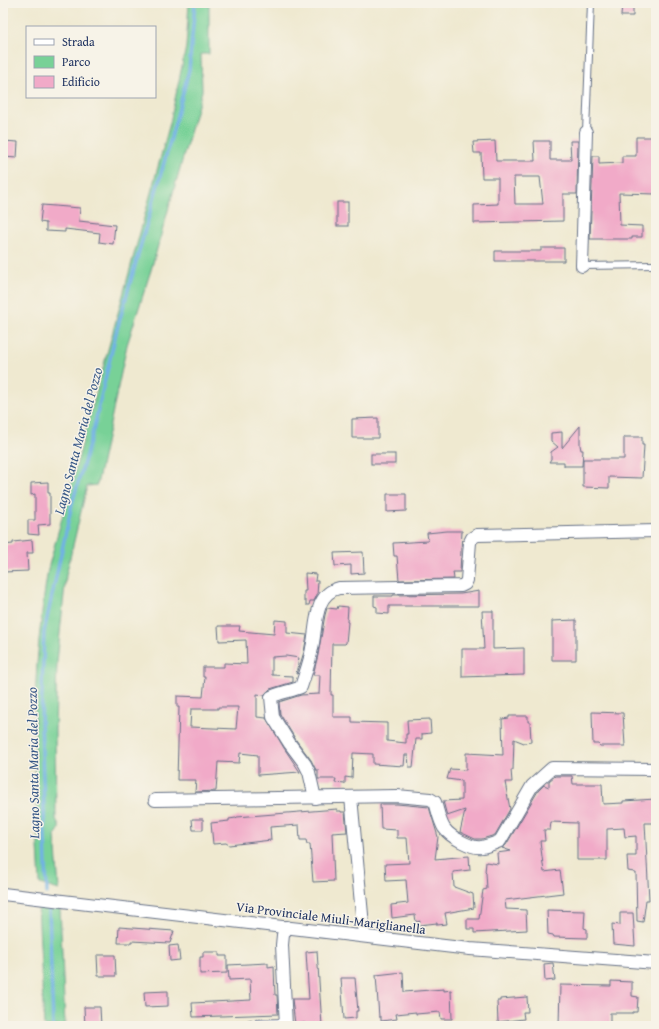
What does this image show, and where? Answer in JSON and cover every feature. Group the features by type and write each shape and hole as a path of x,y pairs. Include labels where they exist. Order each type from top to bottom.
{"street":[{"path":"582,266 586,132"},
{"path":"315,798 306,764 290,744 273,717 271,697 273,695 301,687 312,649 320,606 326,595 331,590 339,588 461,586 465,584 467,580 470,542 472,538 477,535 656,531"},
{"path":"155,800 397,796 430,799 435,802 438,814 445,830 454,838 481,848 500,841 532,786 552,768 656,769"},
{"path":"351,797 364,936"},
{"name":"Via Provinciale Miuli-Mariglianella","path":"3,894 470,949 656,963"},
{"path":"250,1026 286,1026 282,945 283,935 287,927"}],"lane":[{"path":"586,132 590,3"},
{"path":"582,266 656,265"}],"green space":[{"path":"189,3 209,3 209,54 201,54 202,91 151,270 127,345 97,485 87,486 66,575 57,662 55,730 56,819 59,827 55,835 59,890 40,884 35,775 35,712 37,664 44,593 48,569 170,123 186,47"},
{"path":"38,905 60,907 65,1026 44,1026"}],"building":[{"path":"622,3 633,3 633,16 621,16"},
{"path":"636,137 656,137 656,194 619,193 620,225 642,226 642,237 632,237 632,239 590,239 593,156 599,156 599,164 622,163 622,156 636,156"},
{"path":"3,141 18,142 17,158 3,157"},
{"path":"495,141 496,161 535,161 534,141 550,141 550,160 571,160 570,141 578,141 577,194 563,194 563,221 474,223 474,205 498,204 498,178 482,178 481,153 474,153 473,142","holes":["514,177 540,177 543,204 515,204"]},
{"path":"337,202 348,202 348,226 337,226"},
{"path":"42,205 80,208 79,221 115,225 113,244 99,242 100,233 65,229 65,232 46,231 46,223 40,222"},
{"path":"541,248 564,248 564,261 495,261 495,251 541,251"},
{"path":"378,418 378,438 352,438 352,419"},
{"path":"580,426 580,445 581,450 583,450 582,466 564,466 564,462 549,462 551,459 551,452 558,447 551,441 551,433 562,432 562,448"},
{"path":"624,437 642,437 642,445 644,445 642,478 609,477 609,488 583,487 583,459 624,459"},
{"path":"371,454 395,454 395,464 371,464"},
{"path":"48,482 48,493 50,493 50,524 38,525 39,535 28,534 28,520 35,520 35,494 31,495 31,483"},
{"path":"387,494 406,494 406,511 387,512"},
{"path":"462,531 460,572 453,572 454,579 399,580 397,556 394,556 393,543 428,541 427,533"},
{"path":"32,540 33,553 27,553 28,571 3,572 3,545 13,544 13,542"},
{"path":"363,552 364,573 351,574 351,565 335,566 334,553"},
{"path":"305,573 316,574 315,581 318,581 317,595 314,601 310,601 309,605 306,605 306,601 304,601 304,591 306,591"},
{"path":"479,591 479,606 389,606 389,614 377,613 377,607 374,606 374,596 461,594"},
{"path":"338,606 348,607 348,622 346,643 332,644 331,695 333,695 333,717 352,717 352,722 387,723 387,741 406,743 406,734 408,734 407,720 430,719 431,733 422,734 422,739 416,739 413,767 409,767 408,755 405,755 404,766 373,764 373,754 353,753 352,778 345,777 345,784 335,783 336,779 318,779 318,770 316,770 311,760 296,740 280,714 279,702 301,695 319,694 320,675 313,675 325,615 327,608 337,609"},
{"path":"482,611 493,611 493,649 524,648 524,675 462,677 462,649 484,649"},
{"path":"275,620 287,621 287,633 307,635 304,652 297,674 299,658 286,656 272,657 272,675 293,676 293,682 270,689 264,695 257,694 257,717 266,718 300,772 258,775 258,755 240,753 239,763 218,762 216,791 195,792 196,780 177,780 179,707 177,707 177,696 203,697 205,677 203,677 203,667 224,667 224,663 247,664 246,640 219,641 218,626 240,626 239,631 274,634","holes":["238,707 236,729 190,727 191,709"]},
{"path":"576,620 576,660 552,660 552,621"},
{"path":"592,712 623,713 625,746 600,746 598,744 593,744"},
{"path":"509,716 528,716 528,722 530,722 531,742 524,743 514,739 513,770 511,770 512,782 505,782 510,809 495,835 482,839 475,839 460,832 465,810 447,816 443,801 462,800 462,781 447,779 450,769 466,770 466,753 503,755 502,719 509,718"},
{"path":"555,776 572,776 573,784 602,784 603,804 656,799 656,823 645,823 649,900 646,900 643,922 637,921 636,873 628,871 627,856 636,856 636,836 625,837 624,828 607,829 607,860 577,860 577,823 551,822 550,830 544,830 545,841 540,841 544,872 560,870 563,893 505,900 506,909 526,910 527,930 474,933 474,929 467,929 467,919 479,919 483,890 487,889 485,872 486,862 498,864 497,853 511,851 502,848 506,845 538,791 544,785 549,787 549,781"},
{"path":"380,804 429,807 438,837 435,859 469,856 470,870 453,872 454,887 473,894 474,908 445,913 447,924 437,925 437,923 419,925 420,921 416,922 415,915 392,918 391,905 408,903 406,880 386,881 385,864 409,863 407,838 397,838 397,830 381,829"},
{"path":"337,809 337,811 345,812 347,832 332,833 334,881 313,882 310,844 307,844 306,840 300,840 299,825 270,827 271,840 229,845 226,843 213,844 211,823 229,821 229,819 237,817"},
{"path":"192,819 203,819 203,830 193,830"},
{"path":"547,910 585,911 584,928 587,929 587,938 554,937 553,935 548,934"},
{"path":"620,913 633,913 635,946 613,944 612,924 620,925"},
{"path":"119,927 174,931 170,943 131,941 131,943 118,943"},
{"path":"178,945 180,960 170,961 169,946"},
{"path":"317,951 322,1026 305,1026 305,1023 295,1024 292,999 309,999 306,952"},
{"path":"203,952 219,952 219,956 227,956 227,973 200,974 200,957 203,957"},
{"path":"97,955 115,955 116,976 98,976"},
{"path":"268,963 268,967 274,966 275,995 277,995 278,1014 193,1017 192,1003 251,1000 250,979 229,980 228,965"},
{"path":"553,963 555,980 545,981 544,964"},
{"path":"403,972 404,992 444,989 444,991 451,990 452,1019 441,1019 440,1012 416,1014 416,1012 396,1014 397,1019 381,1021 381,1017 379,1017 376,975"},
{"path":"341,978 355,978 358,1011 356,1011 356,1018 344,1019"},
{"path":"611,981 632,982 632,996 638,997 637,1012 610,1013 610,1026 559,1026 560,985 611,986"},
{"path":"168,991 168,1006 145,1007 144,992"},
{"path":"527,997 528,1012 523,1012 524,1019 498,1022 497,1001 500,1001 500,999"},
{"path":"84,1007 100,1007 101,1026 85,1026"}],"waterway":[{"name":"Lagno Santa Maria del Pozzo","path":"47,893 41,722 44,632 72,504 94,427 116,333 189,70 195,3"},
{"name":"Lagno Santa Maria del Pozzo","path":"49,908 53,1026"}]}
